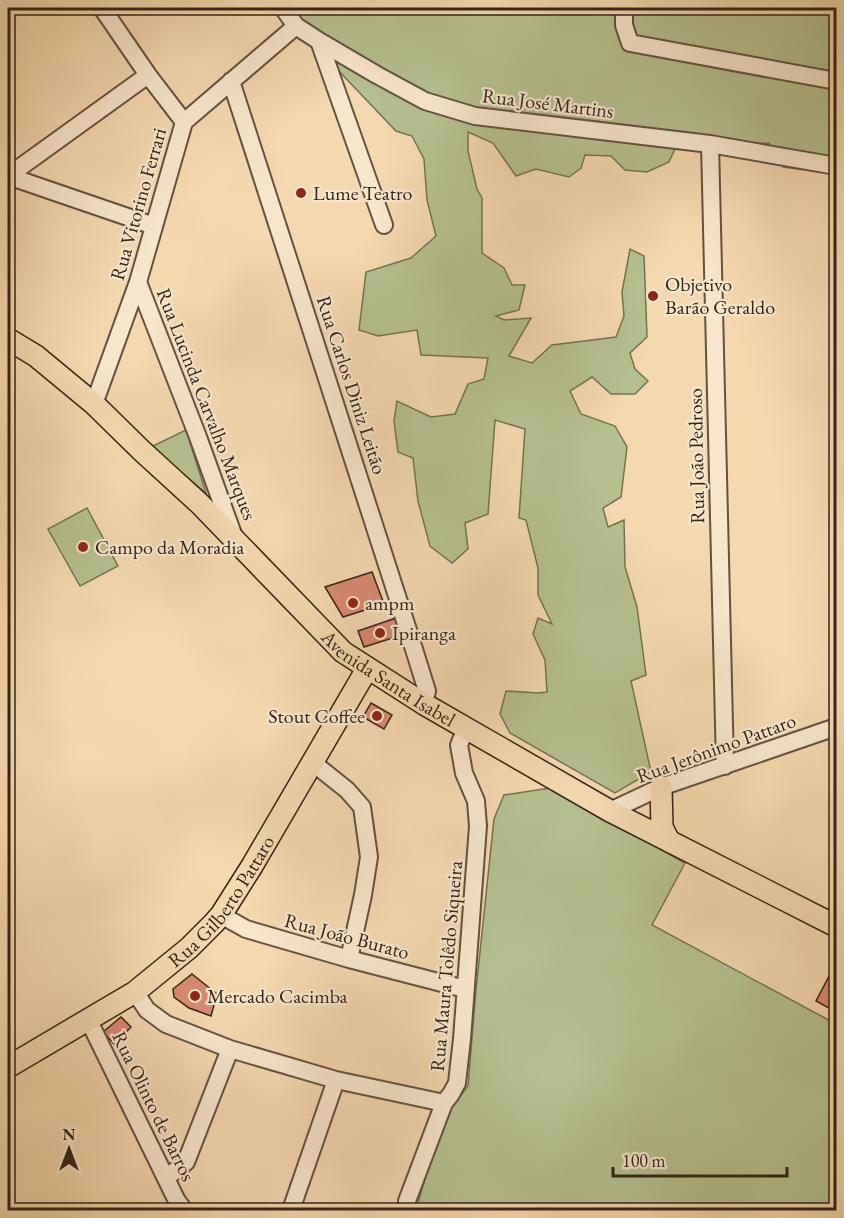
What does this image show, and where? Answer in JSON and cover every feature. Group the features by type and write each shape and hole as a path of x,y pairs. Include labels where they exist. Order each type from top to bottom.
{"main road":[{"name":"Avenida Santa Isabel","path":"8,339 36,356 93,404 200,504 341,651 424,704 610,811 837,926"},
{"name":"Rua Gilberto Pattaro","path":"8,1067 135,992 189,948 221,915 367,669"},
{"path":"661,787 662,827 669,841"}],"street":[{"path":"102,8 184,122"},
{"name":"Rua José Martins","path":"283,8 296,26 319,41 425,101 475,117 710,144 837,166"},
{"path":"624,8 624,26 630,43 837,81"},
{"name":"Rua Vitorino Ferrari","path":"93,404 138,282 184,122 296,26"},
{"path":"319,41 384,225"},
{"path":"8,176 148,75"},
{"name":"Rua Carlos Diniz Leitão","path":"231,81 408,630 426,691 424,704"},
{"name":"Rua João Pedroso","path":"710,144 725,766"},
{"path":"8,176 153,226"},
{"name":"Rua Lucinda Carvalho Marques","path":"138,282 236,541"},
{"name":"Rua Jerônimo Pattaro","path":"610,811 661,787 837,727"},
{"name":"Rua Maura Tolêdo Siqueira","path":"407,1201 444,1103 457,1083 478,826 476,801 464,773 459,744 466,728"},
{"path":"312,762 347,790 362,807 369,857 349,959"},
{"name":"Rua João Burato","path":"221,915 246,929 465,989"},
{"path":"135,992 147,1010 166,1024 230,1049 336,1080 444,1103"},
{"name":"Rua Olinto de Barros","path":"88,1019 165,1178 184,1210"},
{"path":"165,1178 186,1162 230,1049"},
{"path":"291,1210 336,1080"}],"green space":[{"path":"283,8 836,8 836,174 783,167 769,143 675,149 669,162 647,172 625,170 611,156 585,155 581,168 569,177 536,169 516,176 493,143 468,132 468,151 477,189 482,198 482,253 504,268 512,285 525,285 519,310 496,316 504,320 531,318 509,356 532,363 552,345 616,337 624,316 622,292 630,249 644,256 647,337 630,353 635,369 648,381 635,394 611,394 592,377 570,391 581,414 615,426 627,447 621,497 603,508 608,527 624,520 625,567 637,607 646,675 631,681 651,772 615,793 510,733 500,714 506,691 547,692 545,660 533,634 538,618 552,624 538,595 538,568 526,520 519,518 525,429 495,420 488,514 465,523 468,549 452,563 430,546 418,501 413,458 398,452 394,421 397,401 431,417 455,414 468,384 484,379 488,358 421,355 417,330 378,336 359,330 366,272 411,258 436,236 427,200 424,159 412,136 396,131 296,26"},
{"path":"186,430 206,493 151,447"},
{"name":"Campo da Moradia","path":"87,508 118,566 80,586 48,529"},
{"path":"550,788 685,863 652,925 836,1024 836,1210 408,1210 417,1206 443,1119 468,1086 494,819 504,795"}],"building":[{"path":"372,572 384,604 343,617 325,587"},
{"name":"Ipiranga","path":"396,618 402,635 364,647 358,631"},
{"name":"Stout Coffee","path":"371,703 392,715 384,729 363,717"},
{"path":"836,963 836,1012 816,1001"},
{"name":"Mercado Cacimba","path":"192,974 217,994 211,1016 189,1008 174,997 173,989"},
{"path":"121,1017 131,1027 114,1044 103,1032"}],"place":[{"name":"Lume Teatro","path":"301,193"},
{"name":"Objetivo Barão Geraldo","path":"653,296"},
{"name":"Campo da Moradia","path":"83,547"},
{"name":"ampm","path":"353,603"},
{"name":"Ipiranga","path":"380,633"},
{"name":"Stout Coffee","path":"377,716"},
{"name":"Mercado Cacimba","path":"195,996"}]}
